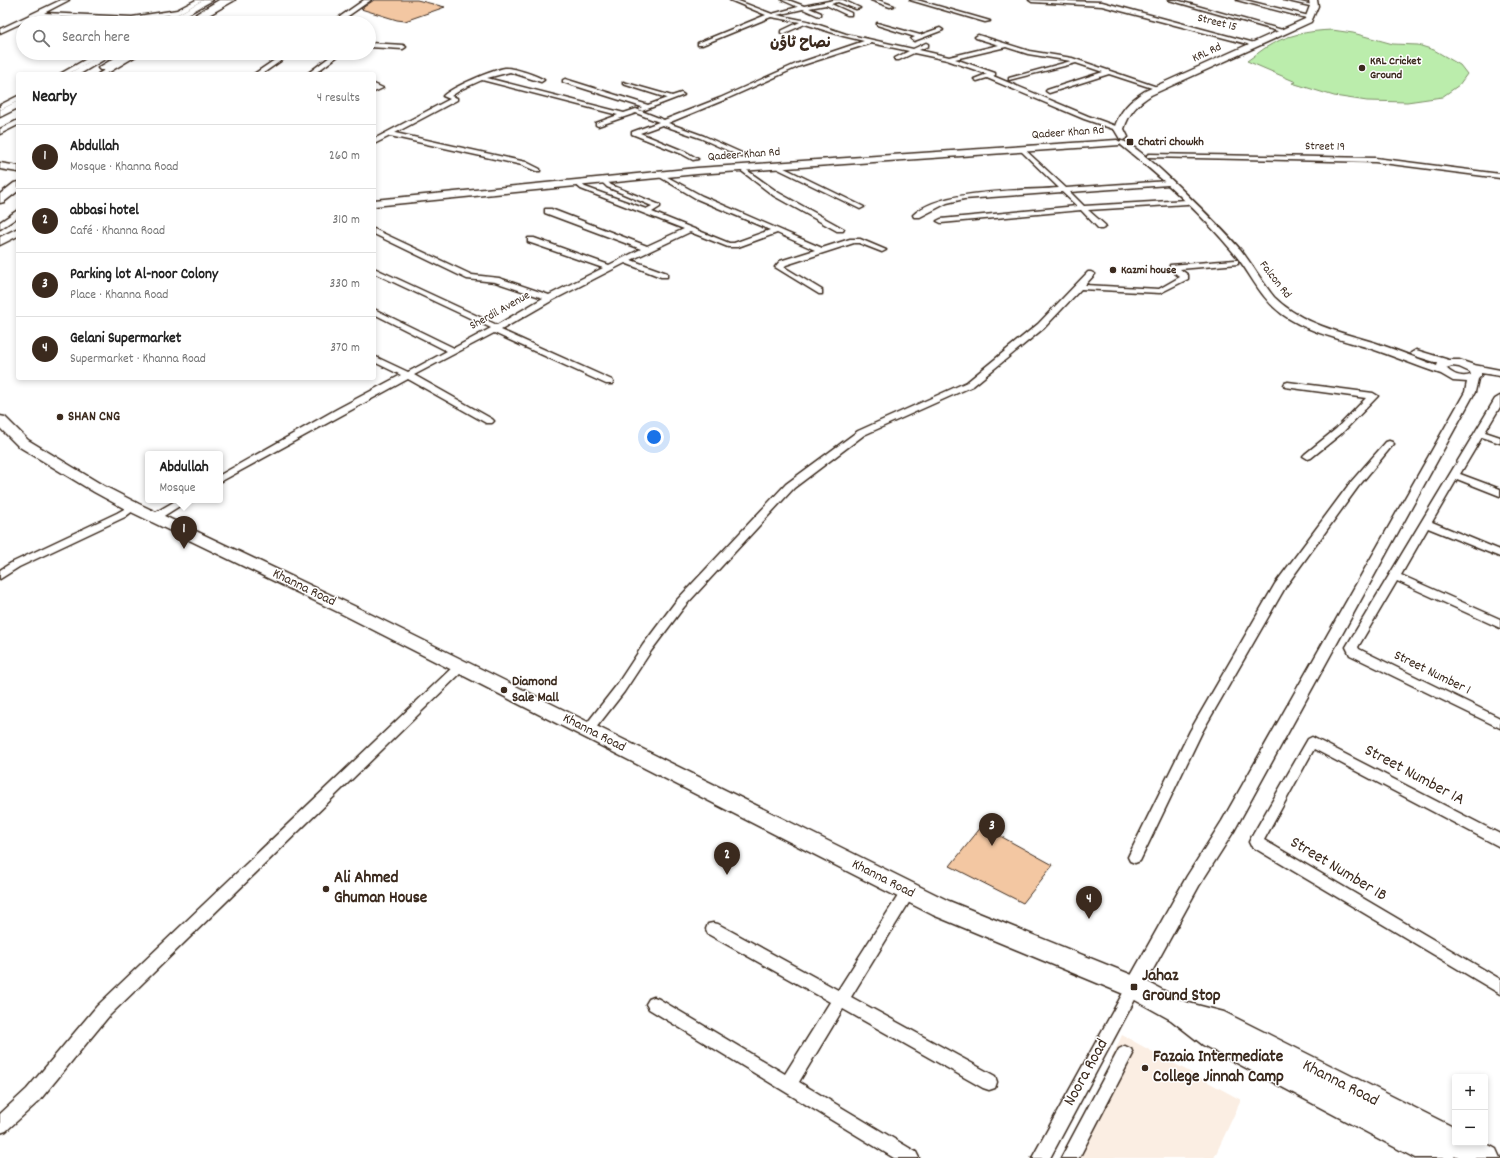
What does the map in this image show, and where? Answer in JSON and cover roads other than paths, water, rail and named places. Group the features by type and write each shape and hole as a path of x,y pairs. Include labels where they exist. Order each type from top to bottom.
{"highway":[{"path":"179,16 209,0"},
{"path":"196,16 225,0"},
{"path":"77,72 98,60"},
{"path":"96,72 117,60"},
{"path":"0,114 16,105"},
{"path":"0,124 16,115"},
{"path":"0,166 16,169"},
{"path":"0,200 16,187"}],"main road":[{"path":"1310,17 1314,3"},
{"name":"KRL Rd","path":"1121,139 1126,111 1132,104 1148,93 1308,20 1310,17"},
{"name":"Qadeer Khan Rd","path":"376,201 741,168 1022,149 1121,139"},
{"name":"Qadeer Khan Rd","path":"376,201 704,168 1121,139"},
{"path":"0,242 16,232"},
{"path":"0,246 16,237"},
{"name":"Khanna Road","path":"0,420 23,443 98,489 341,606 908,892 941,908 1134,988 1180,1012 1212,1037 1374,1112 1452,1141"},
{"name":"Khanna Road","path":"1374,1112 1442,1158"},
{"name":"Khanna Road","path":"1464,1146 1487,1158"}],"street":[{"path":"32,16 66,0"},
{"path":"170,16 200,0"},
{"path":"203,16 232,0"},
{"path":"344,16 368,0"},
{"path":"732,0 770,15 805,22 845,35 949,59 993,74 977,80"},
{"path":"784,0 819,14"},
{"path":"700,44 770,15 840,0 858,8"},
{"path":"873,0 892,6"},
{"path":"912,0 987,20"},
{"name":"Street 15","path":"1032,0 1102,4 1255,44"},
{"path":"1172,0 1283,31"},
{"path":"1239,0 1310,17"},
{"path":"1286,0 1314,3"},
{"path":"826,3 849,14"},
{"path":"152,16 178,12"},
{"path":"36,14 74,16"},
{"path":"783,32 805,22"},
{"path":"0,31 16,23"},
{"path":"879,24 920,37"},
{"path":"897,59 926,45 910,41 940,30"},
{"path":"978,37 1028,52 1070,58 1157,88"},
{"path":"695,159 688,154 634,133 722,99 798,65 870,41"},
{"path":"949,59 1006,45"},
{"path":"376,46 404,48"},
{"path":"67,72 89,60"},
{"path":"105,72 126,60"},
{"path":"260,72 278,60"},
{"path":"313,72 329,60"},
{"path":"1011,79 1076,61"},
{"path":"376,141 455,99 446,96 466,85 510,70 541,80"},
{"path":"1049,91 1109,72"},
{"path":"988,76 1098,123 1121,139"},
{"path":"483,79 624,115"},
{"path":"565,82 648,106"},
{"path":"625,83 672,98"},
{"path":"598,124 681,95"},
{"path":"0,108 16,99"},
{"path":"636,111 702,137 742,156"},
{"path":"0,132 16,123"},
{"path":"390,134 524,164 538,170"},
{"name":"Falcon Rd","path":"1121,139 1149,156 1199,200 1242,247 1291,309 1311,320 1448,371"},
{"name":"Falcon Rd","path":"1121,139 1158,170 1202,213 1238,252 1271,299 1284,312 1310,325 1448,371"},
{"path":"1022,149 1102,227"},
{"name":"Street 19","path":"1149,156 1375,160 1500,176"},
{"path":"776,166 860,207"},
{"path":"741,168 801,210 840,229"},
{"path":"660,175 703,200 777,230 820,250"},
{"path":"603,180 609,186 658,206 646,212"},
{"path":"576,182 583,188 688,227 690,230 728,245 736,245 777,230"},
{"path":"917,215 945,201 964,197 1168,183"},
{"path":"941,221 1081,208 1187,202"},
{"path":"548,211 646,249"},
{"path":"0,226 16,214"},
{"name":"Sherdil Avenue","path":"223,477 340,411 496,329 550,298 646,249 690,230"},
{"path":"376,232 470,277 496,280 550,298"},
{"path":"531,240 609,268"},
{"path":"819,292 779,267 783,263 816,253 820,250 857,241 882,250"},
{"path":"625,260 664,274"},
{"path":"1078,287 1160,291 1185,276 1173,267 1235,262"},
{"path":"376,271 609,382"},
{"path":"588,730 620,689 647,648 680,604 790,486 861,433 970,384 1041,326 1091,274"},
{"path":"376,312 454,351"},
{"path":"376,360 407,375 489,421"},
{"path":"1448,371 1460,364 1473,374 1500,380"},
{"path":"1448,371 1461,379 1473,374 1500,373"},
{"path":"1448,371 1468,386 1470,392"},
{"path":"1134,988 1193,881 1228,826 1470,392 1473,374"},
{"path":"1288,385 1373,396 1340,431 1308,456"},
{"path":"1500,399 1394,576 1500,624"},
{"path":"1480,433 1500,440"},
{"path":"1134,857 1196,731 1281,584 1357,482 1389,444"},
{"path":"1455,475 1500,493"},
{"path":"155,517 179,503"},
{"path":"0,575 15,565 121,515 133,507"},
{"path":"1426,522 1500,554"},
{"name":"Street Number 1","path":"1394,576 1352,647 1354,652 1500,723"},
{"path":"0,1125 33,1095 103,1011 461,666"},
{"name":"Street Number 1A","path":"1312,742 1500,841"},
{"name":"Street Number 1B","path":"1312,742 1256,842 1500,987"},
{"path":"788,1084 908,892"},
{"path":"713,929 989,1082"},
{"name":"Noora Road","path":"1041,1158 1134,988"},
{"path":"654,1004 910,1158"},
{"path":"1070,1158 1125,1054"}],"place":[{"name":"KRL Cricket Ground","path":"1362,68"},
{"name":"Chatri Chowkh","path":"1130,142"},
{"name":"Kazmi house","path":"1113,270"},
{"name":"SHAN CNG","path":"60,417"},
{"name":"Abdullah","path":"184,549"},
{"name":"Diamond Sale Mall","path":"504,690"},
{"name":"Parking lot Al-noor Colony","path":"992,846"},
{"name":"abbasi hotel","path":"727,875"},
{"name":"Ali Ahmed Ghuman House","path":"326,889"},
{"name":"Gelani Supermarket","path":"1089,919"},
{"name":"Jahaz Ground Stop","path":"1134,987"},
{"name":"Fazaia Intermediate College Jinnah Camp","path":"1145,1068"}],"district":[{"name":"نصاح ٹاؤن","path":"801,44"}]}
